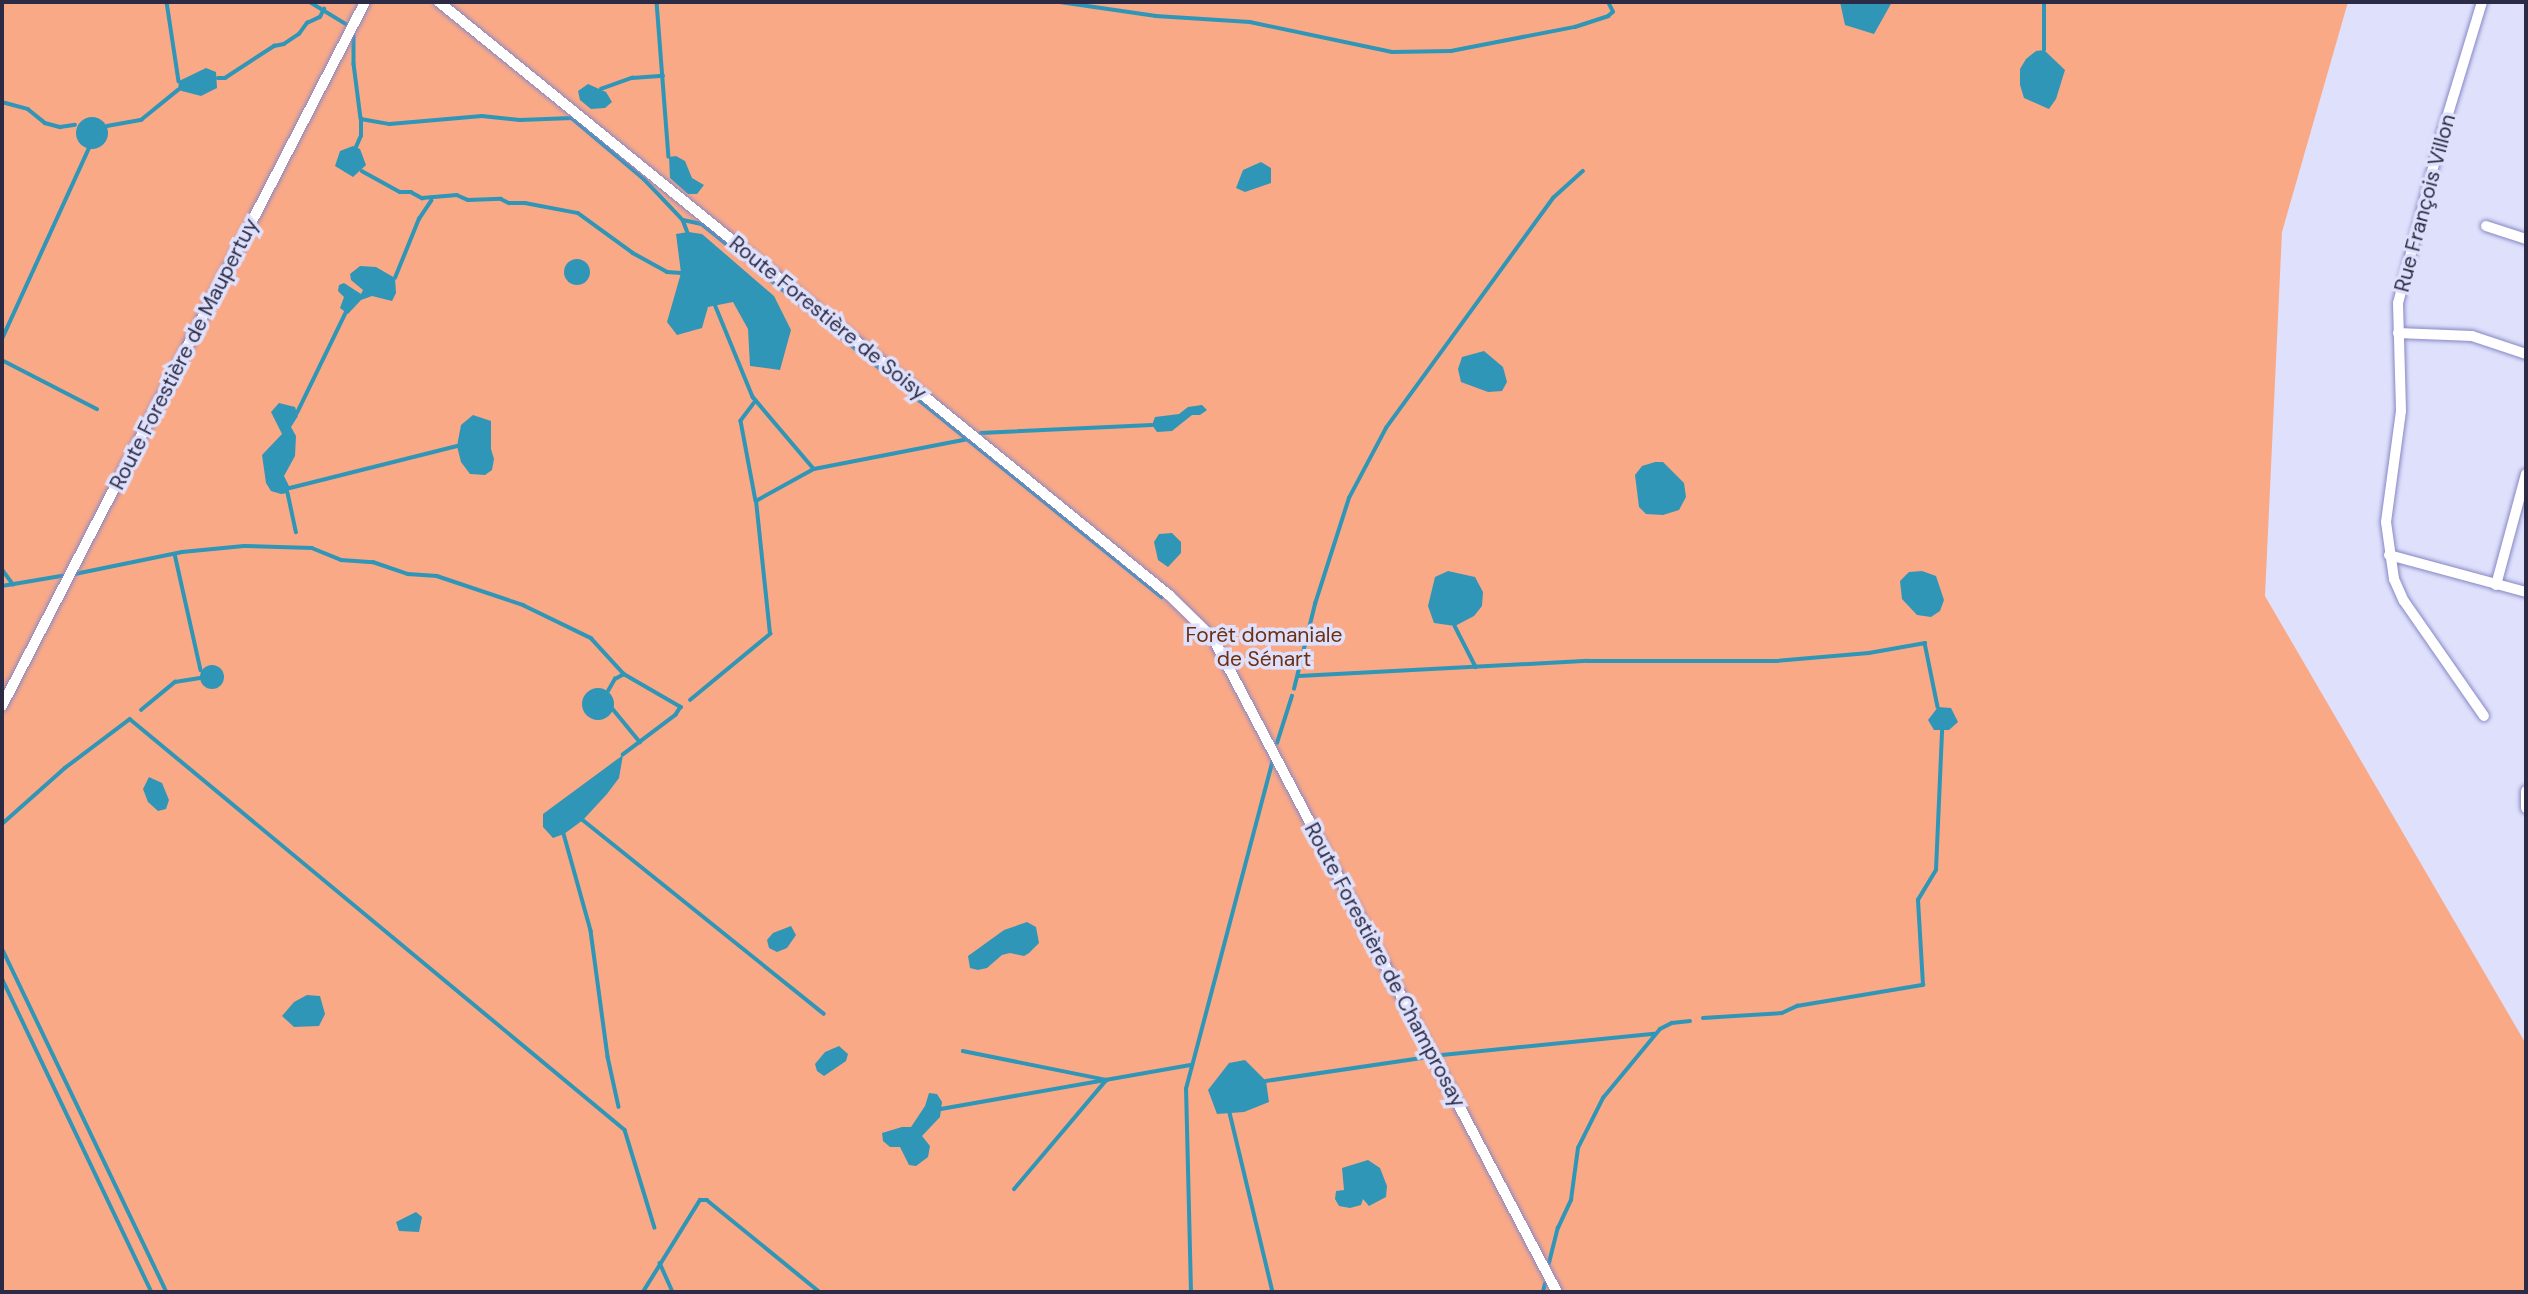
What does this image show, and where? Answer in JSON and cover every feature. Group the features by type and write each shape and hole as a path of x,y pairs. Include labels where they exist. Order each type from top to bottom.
{"street":[{"name":"Route Forestière de Maupertuy","path":"2,706 365,2"},
{"name":"Route Forestière de Soisy","path":"439,2 1169,595 1213,638"},
{"name":"Rue François Villon","path":"2483,2 2405,268 2398,303 2401,411 2386,522 2389,555 2404,601 2484,716"},
{"path":"2486,226 2526,239"},
{"path":"2398,333 2472,337 2526,354"},
{"path":"2496,585 2526,474"},
{"path":"2389,555 2526,592"},
{"name":"Route Forestière de Champrosay","path":"1213,638 1557,1292"},
{"path":"2526,791 2526,808"}],"green space":[{"name":"Forêt domaniale de Sénart","path":"2,2 2348,2 2282,232 2265,596 2526,1044 2526,1292 2,1292"}],"water":[{"path":"1840,2 1892,2 1874,34 1845,25"},
{"path":"2044,50 2065,70 2056,99 2049,109 2024,98 2020,85 2020,69 2026,59 2036,51"},
{"path":"206,68 216,72 217,88 201,96 178,90 179,81"},
{"path":"588,84 606,92 612,102 605,108 591,109 580,100 578,91"},
{"path":"92,117 104,121 108,133 104,145 92,149 80,145 76,133 80,121"},
{"path":"353,146 360,149 366,165 353,177 335,166 340,151"},
{"path":"676,156 685,161 692,178 704,185 697,194 688,194 670,178 669,157"},
{"path":"1261,162 1271,168 1271,183 1245,192 1236,188 1243,170"},
{"path":"676,234 702,234 774,296 791,330 780,370 750,366 748,329 733,302 708,307 702,328 677,335 667,322 681,273"},
{"path":"577,259 586,263 590,272 586,281 577,285 568,281 564,272 568,263"},
{"path":"360,266 376,267 395,278 396,293 392,301 372,296 361,300 348,314 340,308 344,297 338,291 339,285 344,283 361,294 363,290 351,280 350,274"},
{"path":"1484,351 1503,367 1507,382 1502,391 1488,392 1461,382 1458,369 1462,357"},
{"path":"279,403 295,407 298,416 291,427 296,436 295,456 284,476 290,488 288,493 281,494 271,491 266,483 262,455 282,434 271,412"},
{"path":"1202,405 1207,410 1200,415 1192,415 1172,431 1157,432 1152,425 1155,417 1179,414 1188,407"},
{"path":"473,415 491,421 491,449 494,459 492,470 485,475 470,474 461,462 457,446 461,425"},
{"path":"1663,462 1684,483 1686,497 1679,510 1663,515 1646,514 1639,507 1635,475 1642,466"},
{"path":"1172,533 1181,542 1181,553 1168,567 1158,560 1154,542 1159,534"},
{"path":"1448,571 1475,577 1483,592 1482,606 1474,616 1455,626 1434,623 1428,606 1435,577"},
{"path":"1922,571 1936,576 1944,600 1940,611 1931,617 1917,615 1902,599 1900,581 1909,572"},
{"path":"212,665 220,669 224,677 220,685 212,689 204,685 200,677 204,669"},
{"path":"598,688 609,693 614,704 609,715 598,720 587,715 582,704 587,693"},
{"path":"1938,707 1951,708 1958,722 1949,730 1934,730 1928,720"},
{"path":"623,755 619,778 607,794 583,820 564,834 553,838 543,827 543,814"},
{"path":"149,777 162,783 169,800 166,809 158,811 148,802 143,789"},
{"path":"1027,922 1036,927 1039,943 1029,953 1024,956 1010,953 1002,955 987,968 970,968 968,956 1004,930"},
{"path":"791,926 796,935 787,948 777,952 769,948 767,940 773,933"},
{"path":"307,995 320,996 325,1014 319,1026 294,1027 282,1016 294,1002"},
{"path":"839,1046 848,1054 846,1061 824,1076 817,1071 815,1064 825,1052"},
{"path":"1245,1060 1266,1081 1269,1102 1244,1112 1217,1114 1208,1090 1229,1063"},
{"path":"929,1093 937,1094 942,1102 940,1117 922,1136 930,1146 928,1157 916,1166 909,1165 900,1147 890,1147 883,1141 882,1133 911,1127 925,1106"},
{"path":"1368,1160 1380,1168 1387,1186 1386,1197 1369,1206 1363,1199 1361,1205 1350,1208 1339,1206 1335,1199 1336,1191 1344,1190 1342,1168"},
{"path":"416,1212 422,1217 419,1232 399,1231 396,1222"}],"waterway":[{"path":"167,2 179,81"},
{"path":"310,2 346,24"},
{"path":"657,2 669,157"},
{"path":"1060,2 1156,16 1250,22 1392,52 1451,51 1575,27 1608,16 1613,12 1608,2"},
{"path":"2044,2 2044,50"},
{"path":"218,78 225,78 274,46 284,44 299,34 307,23 320,17 324,9"},
{"path":"354,36 354,64 361,119 390,124 482,116 520,120 572,118 644,179 683,220 689,236"},
{"path":"601,89 632,78 663,76"},
{"path":"107,126 141,120 178,90"},
{"path":"2,102 28,109 45,123 60,127 75,125"},
{"path":"356,147 361,136 361,119"},
{"path":"2,339 89,148"},
{"path":"362,171 400,192 411,192 422,198 457,195 468,200 501,199 509,203 525,203 578,213 633,253 667,272 681,273"},
{"path":"1294,689 1315,604 1349,498 1386,428 1553,198 1583,171"},
{"path":"395,278 419,219 431,201"},
{"path":"683,220 702,224 1162,597"},
{"path":"714,302 753,397 814,469"},
{"path":"297,413 346,312"},
{"path":"2,360 97,409"},
{"path":"756,401 741,421 756,501"},
{"path":"981,433 1152,425"},
{"path":"690,700 770,634 756,501 814,469 969,439"},
{"path":"290,488 457,446"},
{"path":"288,493 296,532"},
{"path":"75,574 182,552 244,546 312,548 341,560 373,562 408,574 437,576 523,605 591,638 624,674 681,707 676,715 623,755"},
{"path":"175,554 201,670"},
{"path":"2,569 13,584"},
{"path":"2,586 62,576"},
{"path":"1455,626 1476,667"},
{"path":"1299,676 1588,661 1776,661 1869,653 1925,643 1938,707"},
{"path":"608,691 615,679 624,674"},
{"path":"141,710 175,682 200,678"},
{"path":"1277,743 1292,696"},
{"path":"613,709 640,742"},
{"path":"2,824 65,768 130,719 625,1130 655,1228"},
{"path":"1703,1018 1782,1013 1797,1006 1923,985 1918,900 1936,870 1942,730"},
{"path":"1191,1292 1186,1089 1273,760"},
{"path":"583,820 824,1014"},
{"path":"564,834 591,931 608,1057 619,1107"},
{"path":"2,948 167,1292"},
{"path":"2,978 152,1292"},
{"path":"1549,1263 1558,1228 1571,1200 1578,1148 1603,1098 1660,1029 1672,1023 1690,1021"},
{"path":"1442,1055 1654,1034"},
{"path":"963,1051 1107,1080 1015,1189"},
{"path":"1266,1081 1428,1057"},
{"path":"941,1109 1190,1065"},
{"path":"1230,1113 1273,1292"},
{"path":"643,1292 700,1200 707,1200 820,1292"},
{"path":"660,1263 673,1292"},
{"path":"1543,1292 1545,1284"}]}
